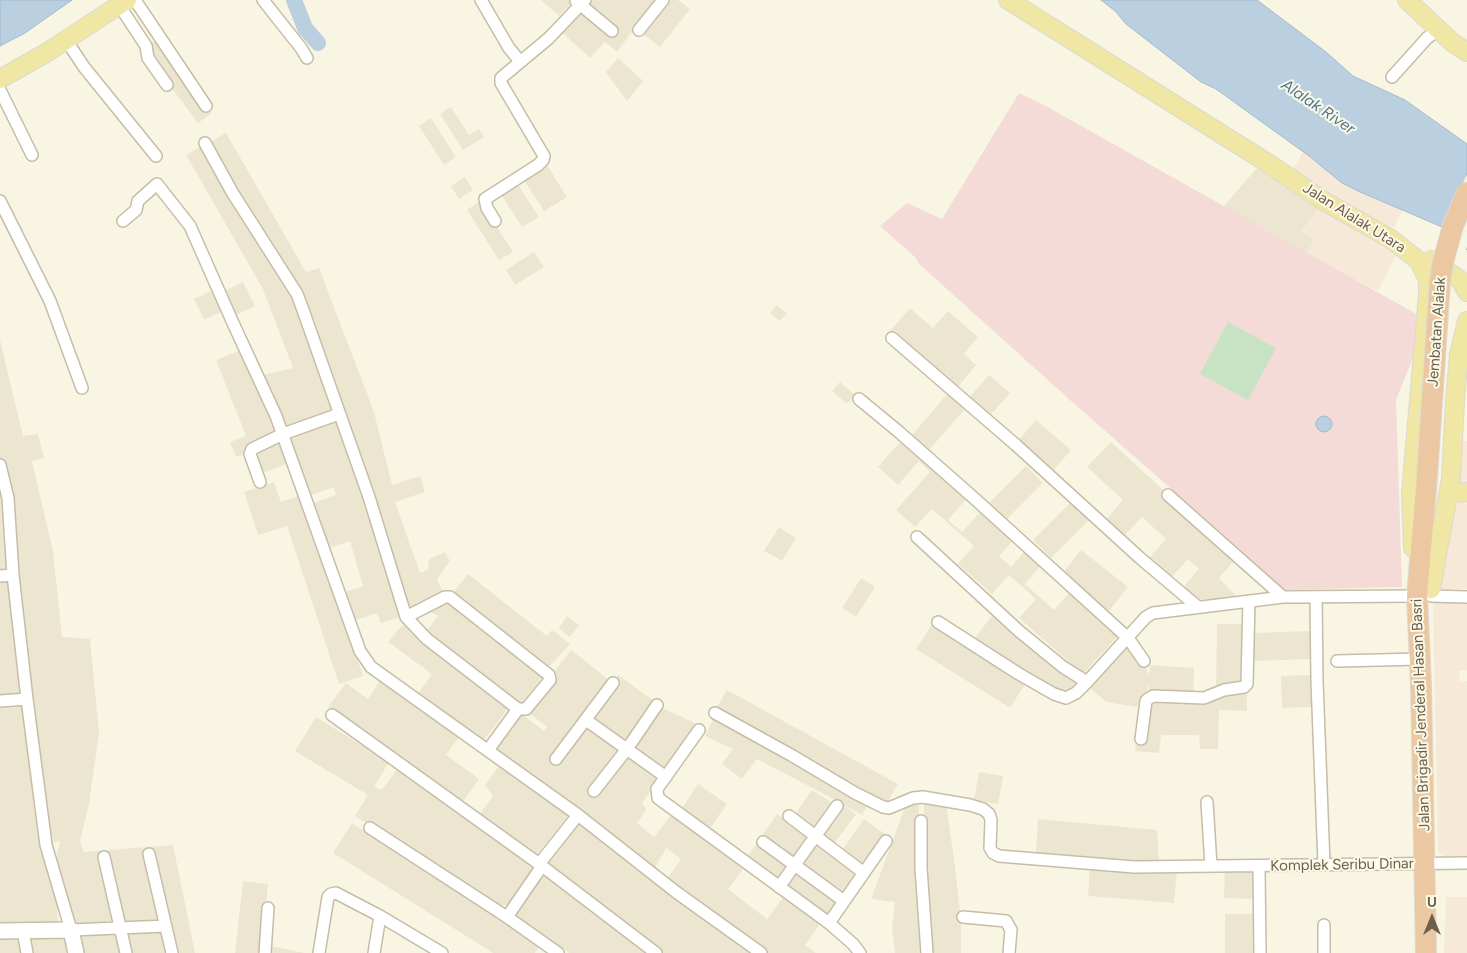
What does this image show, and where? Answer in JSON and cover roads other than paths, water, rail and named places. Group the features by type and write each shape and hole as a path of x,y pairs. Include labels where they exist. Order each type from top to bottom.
{"highway":[{"name":"Jembatan Alalak","path":"1439,483 1440,281 1447,245 1467,192"},
{"name":"Jembatan Alalak","path":"1439,483 1452,283 1459,246 1467,222"},
{"name":"Jalan Brigadir Jenderal Hasan Basri","path":"1432,864 1420,658 1424,592 1439,483"},
{"name":"Jalan Brigadir Jenderal Hasan Basri","path":"1424,592 1432,864 1431,916 1426,953"},
{"name":"Jalan Brigadir Jenderal Hasan Basri","path":"1431,916 1437,953"}],"main road":[{"path":"1407,0 1438,30 1467,52"},
{"path":"0,79 127,2"},
{"name":"Jalan Alalak Utara","path":"1018,3 1330,204 1391,239 1419,261 1460,280 1467,292"},
{"path":"1424,592 1413,552 1411,493 1428,304 1429,266"},
{"path":"1439,483 1451,478 1461,401 1460,354 1467,321"},
{"path":"1439,483 1467,492"},
{"path":"1424,592 1439,483"}],"street":[{"path":"263,0 307,58"},
{"path":"482,0 509,48 521,60"},
{"path":"639,30 664,0"},
{"path":"127,2 146,46 148,58 167,85"},
{"path":"127,2 206,106"},
{"path":"495,221 486,208 485,199 538,165 544,156 501,83 501,78 549,38 580,2 612,30"},
{"path":"1392,77 1427,38 1438,30"},
{"path":"66,40 84,66 156,156"},
{"path":"0,90 32,155"},
{"path":"205,143 232,192 296,294 369,497 406,617 427,639 518,709 526,709 550,680 549,675 450,597 444,597 406,617"},
{"path":"123,221 136,210 138,201 157,184 190,226 276,416 360,651 371,667 578,815 676,892 761,953"},
{"path":"0,201 50,301 82,388"},
{"path":"892,338 1016,445 1140,558 1198,607"},
{"path":"859,399 913,444 1128,638 1144,661"},
{"path":"260,482 250,454 255,447 283,434 339,414"},
{"path":"0,465 8,498 12,575 46,845 76,953"},
{"path":"1168,495 1283,597"},
{"path":"917,537 1019,631 1064,667 1087,682"},
{"path":"0,576 12,575"},
{"path":"938,622 1019,674 1060,697 1071,696 1087,682 1146,617 1153,612 1283,597 1424,592 1467,597"},
{"path":"1316,597 1317,681 1324,864"},
{"path":"1141,739 1146,701 1153,696 1204,698 1224,690 1244,687 1248,684 1249,601"},
{"path":"1337,661 1420,658"},
{"path":"556,759 613,683"},
{"path":"0,701 27,700"},
{"path":"594,791 657,705"},
{"path":"488,750 518,709"},
{"name":"Komplek Seribu Dinar","path":"715,713 791,755 854,794 883,807 889,808 913,798 923,797 983,809 989,814 991,820 990,848 1000,856 1134,867 1467,863"},
{"path":"332,715 541,865 656,953"},
{"path":"586,720 666,777"},
{"path":"699,730 657,789 657,795 660,800 829,922 854,944 860,953"},
{"path":"1207,802 1211,866"},
{"path":"780,887 837,806"},
{"path":"508,917 541,865 578,815"},
{"path":"789,816 864,873"},
{"path":"921,821 921,868 928,953"},
{"path":"370,828 508,917 558,953"},
{"path":"763,842 844,901"},
{"path":"829,922 886,842"},
{"path":"150,854 172,953"},
{"path":"104,857 126,953"},
{"path":"1259,866 1260,953"},
{"path":"320,953 328,897 336,893 380,916 435,951"},
{"path":"265,953 268,908"},
{"path":"374,953 380,916"},
{"path":"964,918 1006,921 1011,930 1009,953"},
{"path":"1324,925 1324,953"},
{"path":"0,931 166,926"},
{"path":"23,931 26,953"}],"water":[{"path":"0,0 72,0 25,33 0,46"},
{"name":"Alalak River","path":"1101,0 1257,0 1326,52 1353,76 1405,100 1467,144 1467,250 1442,227 1342,183 1309,156 1216,89 1201,82 1126,24 1115,11"},
{"path":"1324,416 1330,418 1332,424 1330,430 1324,432 1318,430 1316,424 1318,418"}],"waterway":[{"path":"294,0 305,28 318,43"}]}
